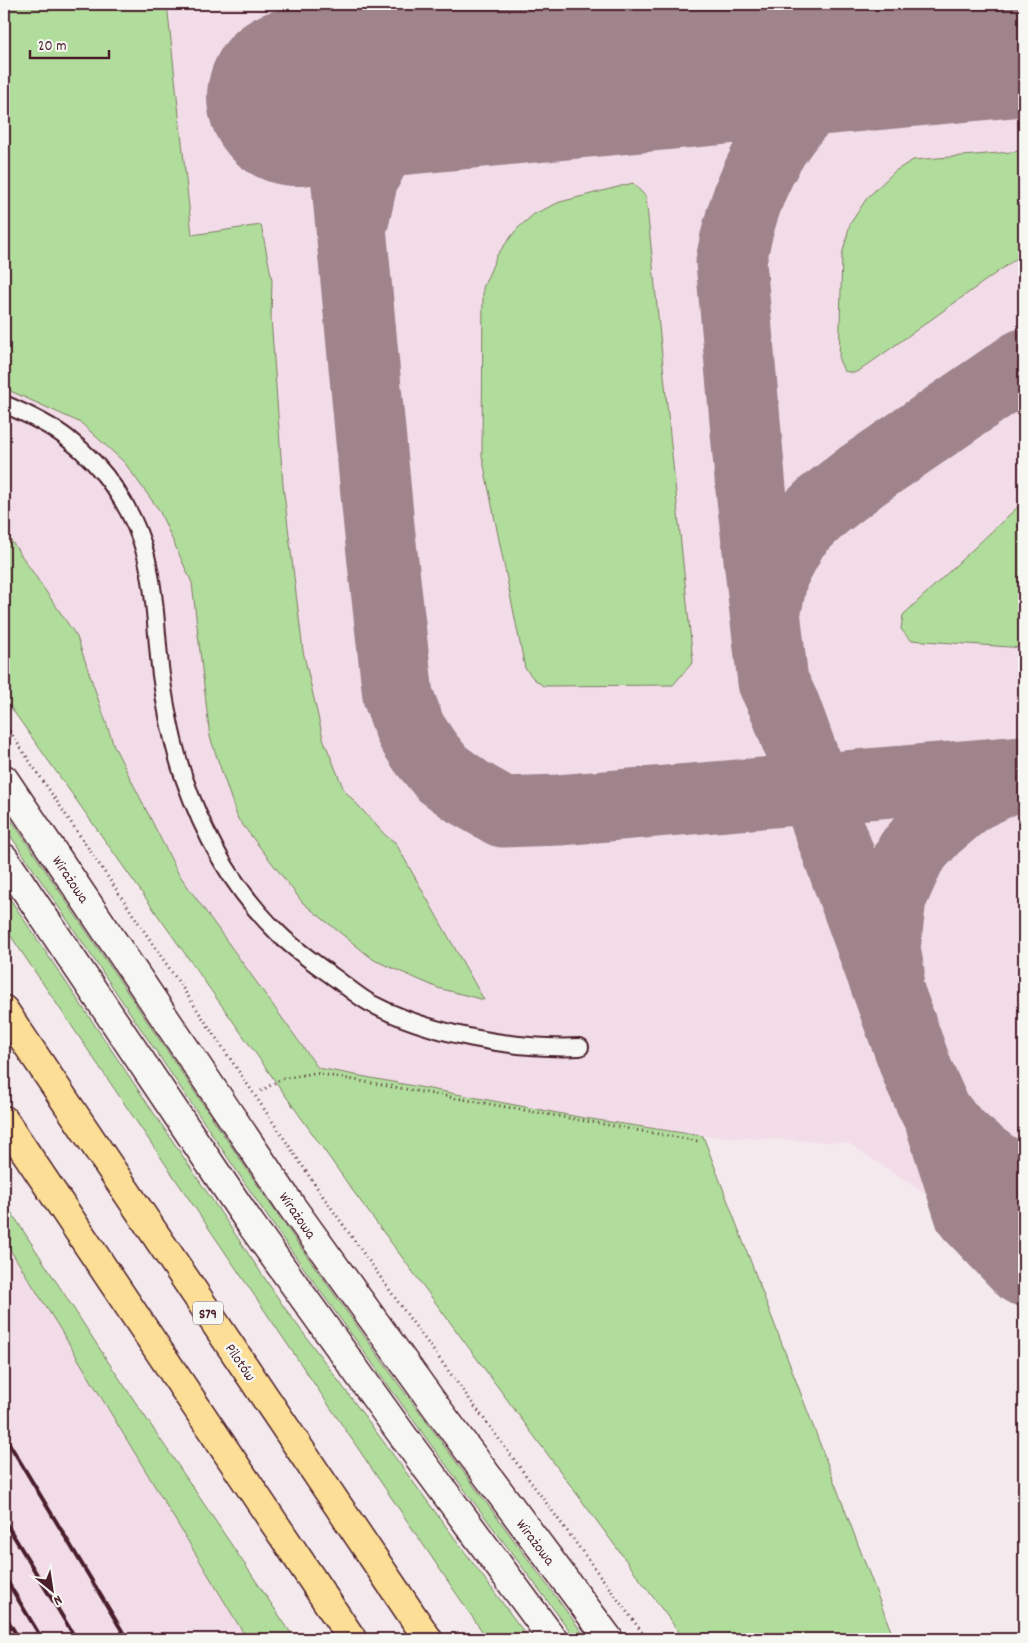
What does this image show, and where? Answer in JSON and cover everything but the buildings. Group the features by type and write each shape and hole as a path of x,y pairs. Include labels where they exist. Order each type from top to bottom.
{"highway":[{"name":"Pilotów","path":"4,1010 428,1639"},
{"path":"4,1120 352,1639"},
{"path":"412,1615 434,1639"}],"main road":[{"name":"Wirażowa","path":"4,779 292,1207 444,1419 609,1639"},
{"path":"4,858 250,1223 397,1428 553,1639"}],"lane":[{"path":"4,404 66,438 101,469 128,510 146,555 154,604 161,676 170,724 184,777 213,848 244,894 273,927 316,963 368,1002 407,1020 467,1037 551,1048 580,1047"}],"path":[{"path":"4,723 322,1195 413,1323 646,1639"},
{"path":"261,1091 281,1079 315,1074 698,1141"}],"shaded area":[{"path":"4,4 1024,4 1024,1258 848,1143 703,1136 584,1118 318,1068 178,873 114,746 77,637 4,530"},
{"path":"4,1240 57,1324 247,1639 4,1639"}],"green space":[{"path":"4,4 167,4 192,235 261,225 272,280 271,317 283,485 303,651 323,738 344,790 386,836 395,842 484,1000 438,988 374,960 303,903 238,819 210,737 192,583 159,510 124,462 81,423 4,388"},
{"path":"1024,151 1024,253 862,369 854,373 844,371 839,360 842,255 850,224 867,198 895,171 913,160"},
{"path":"633,183 646,197 693,662 673,685 543,686 525,668 482,456 483,288 497,255 517,229 534,214 560,202"},
{"path":"1024,501 1024,648 910,640 901,629 903,615"},
{"path":"4,530 77,637 114,746 178,873 318,1068 584,1118 703,1136 894,1639 684,1639 353,1191 4,698"},
{"path":"4,809 279,1217 400,1386 587,1639 576,1639 429,1442 280,1235 4,826"},
{"path":"4,890 284,1307 529,1639 488,1639 477,1624 4,926"},
{"path":"4,1201 107,1360 295,1639 247,1639 57,1324 4,1240"}],"taxiway":[{"path":"330,4 379,526 398,696 411,731 442,773 468,792 503,812 559,810 1024,771"},
{"path":"344,4 370,36 399,55 474,79 405,117 384,137 363,178 354,219"},
{"path":"918,37 865,60 837,78 813,98 792,120 774,145 759,171 747,200 731,262 751,489 773,682 785,707 919,1075 937,1113 953,1132 989,1163 1024,1182"},
{"path":"766,610 773,574 794,534 824,505 863,475 1024,364"},
{"path":"889,972 885,948 891,898 911,853 933,828 970,797 1014,776"},
{"path":"938,1114 970,1214 1024,1271"}],"runway":[{"path":"296,97 1024,27"}],"railway":[{"path":"4,1435 127,1639"},
{"path":"4,1520 76,1639"},
{"path":"4,1576 42,1639"},
{"path":"4,1614 19,1639"}]}
